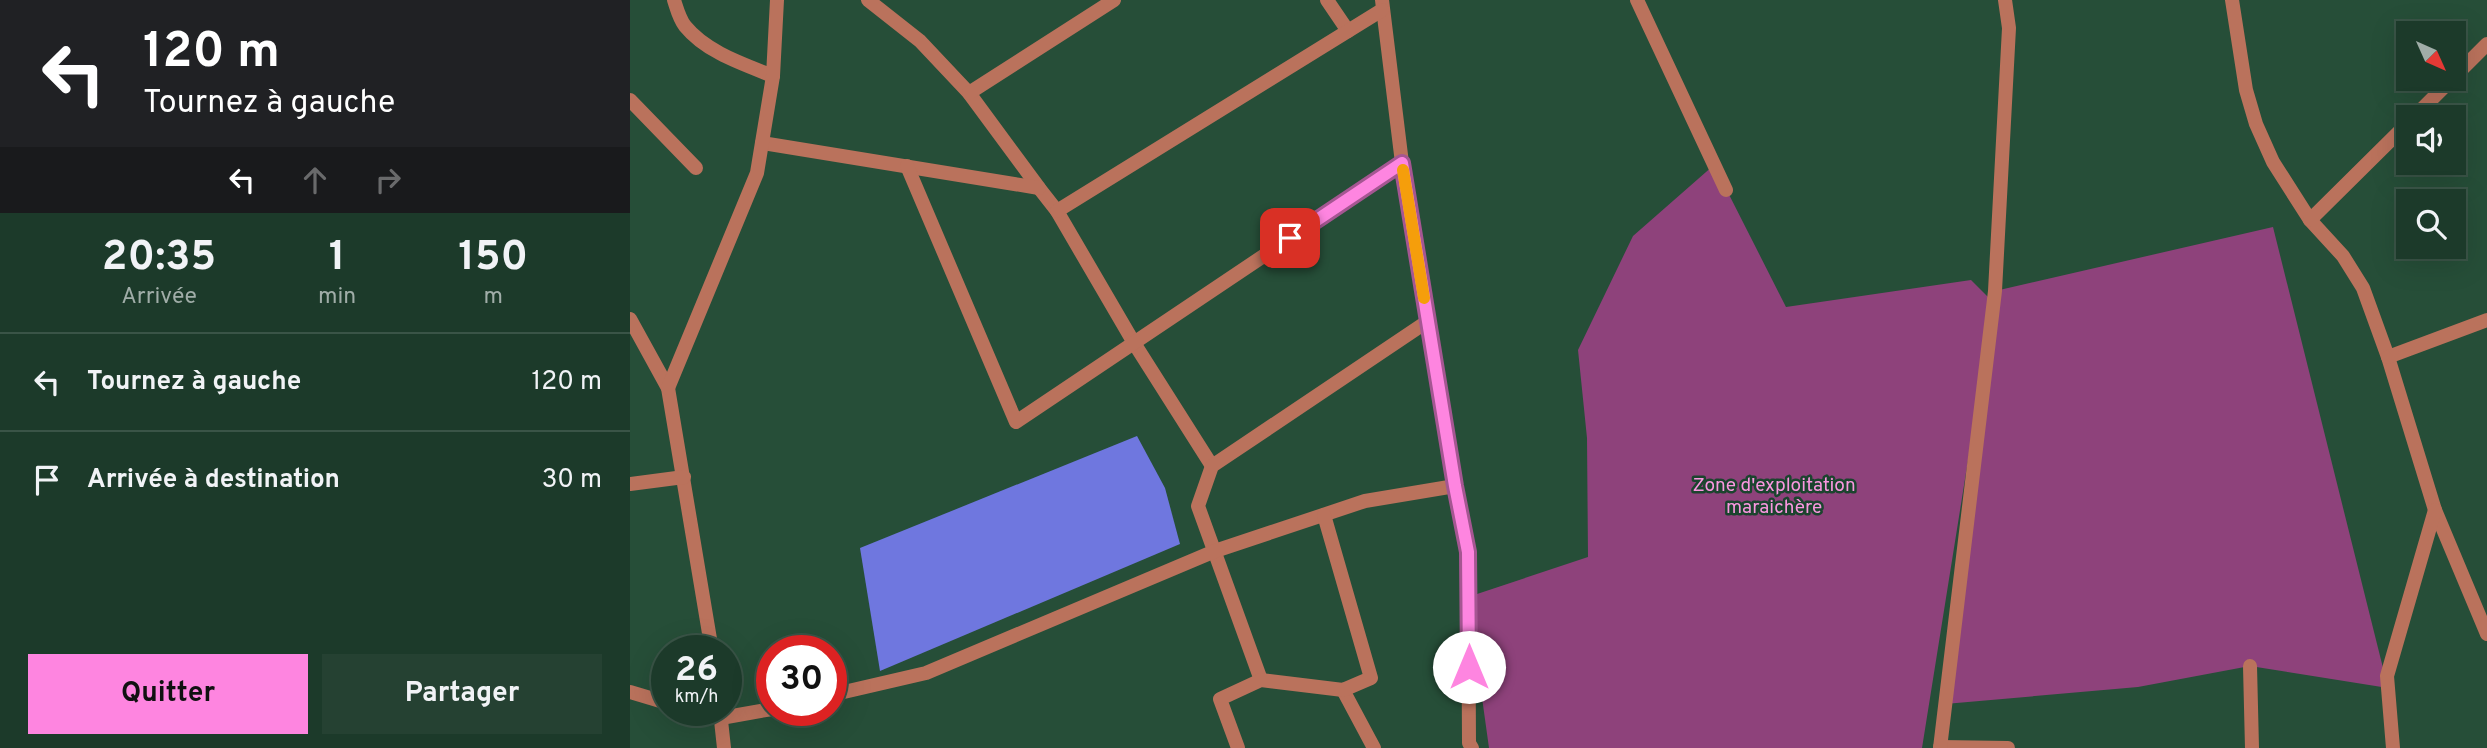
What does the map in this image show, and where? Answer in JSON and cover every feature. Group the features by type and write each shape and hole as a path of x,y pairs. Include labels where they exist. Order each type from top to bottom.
{"street":[{"path":"674,0 679,16 694,34 726,57 773,76"},
{"path":"668,388 757,173 773,76 777,0"},
{"path":"868,0 920,41 969,93 1040,187 1212,466"},
{"path":"969,93 1114,0"},
{"path":"1327,0 1348,31"},
{"path":"1637,0 1726,190"},
{"path":"2006,0 2009,29 1995,291 1940,747 2008,748"},
{"path":"2232,0 2246,90 2256,124 2273,162 2310,220 2343,257 2359,280 2388,357 2435,510 2487,634"},
{"path":"1057,211 1348,31 1382,5"},
{"path":"1382,5 1402,163 1468,552 1469,743 1472,748"},
{"path":"2466,65 2487,44"},
{"path":"2426,105 2440,91"},
{"path":"630,100 696,168"},
{"path":"2310,220 2396,135"},
{"path":"762,143 1040,187"},
{"path":"906,166 1016,422 1402,163"},
{"path":"630,319 668,388 709,635"},
{"path":"2388,357 2487,320"},
{"path":"1261,680 1198,506 1212,466 1428,321"},
{"path":"630,484 684,477"},
{"path":"847,691 926,673 1214,551 1365,501 1455,486"},
{"path":"2393,748 2387,676 2435,510"},
{"path":"1238,748 1220,699 1261,680 1343,690 1371,678 1324,515"},
{"path":"2250,666 2252,748"},
{"path":"1343,690 1374,748"},
{"path":"630,692 651,698"},
{"path":"722,726 724,748"}],"green space":[{"name":"Zone d'exploitation maraichère","path":"1714,165 1786,307 1971,280 1993,302 1995,291 2273,227 2388,688 2250,666 2138,687 1945,704 1989,329 1922,748 1489,748 1468,597 1588,557 1587,438 1578,350 1633,236"}],"water":[{"path":"1137,436 1165,488 1180,544 880,671 860,548"}],"slow traffic":[{"path":"1403,170 1424,298"}],"route":[{"path":"1290,238 1402,163 1468,552 1469,667"}]}
